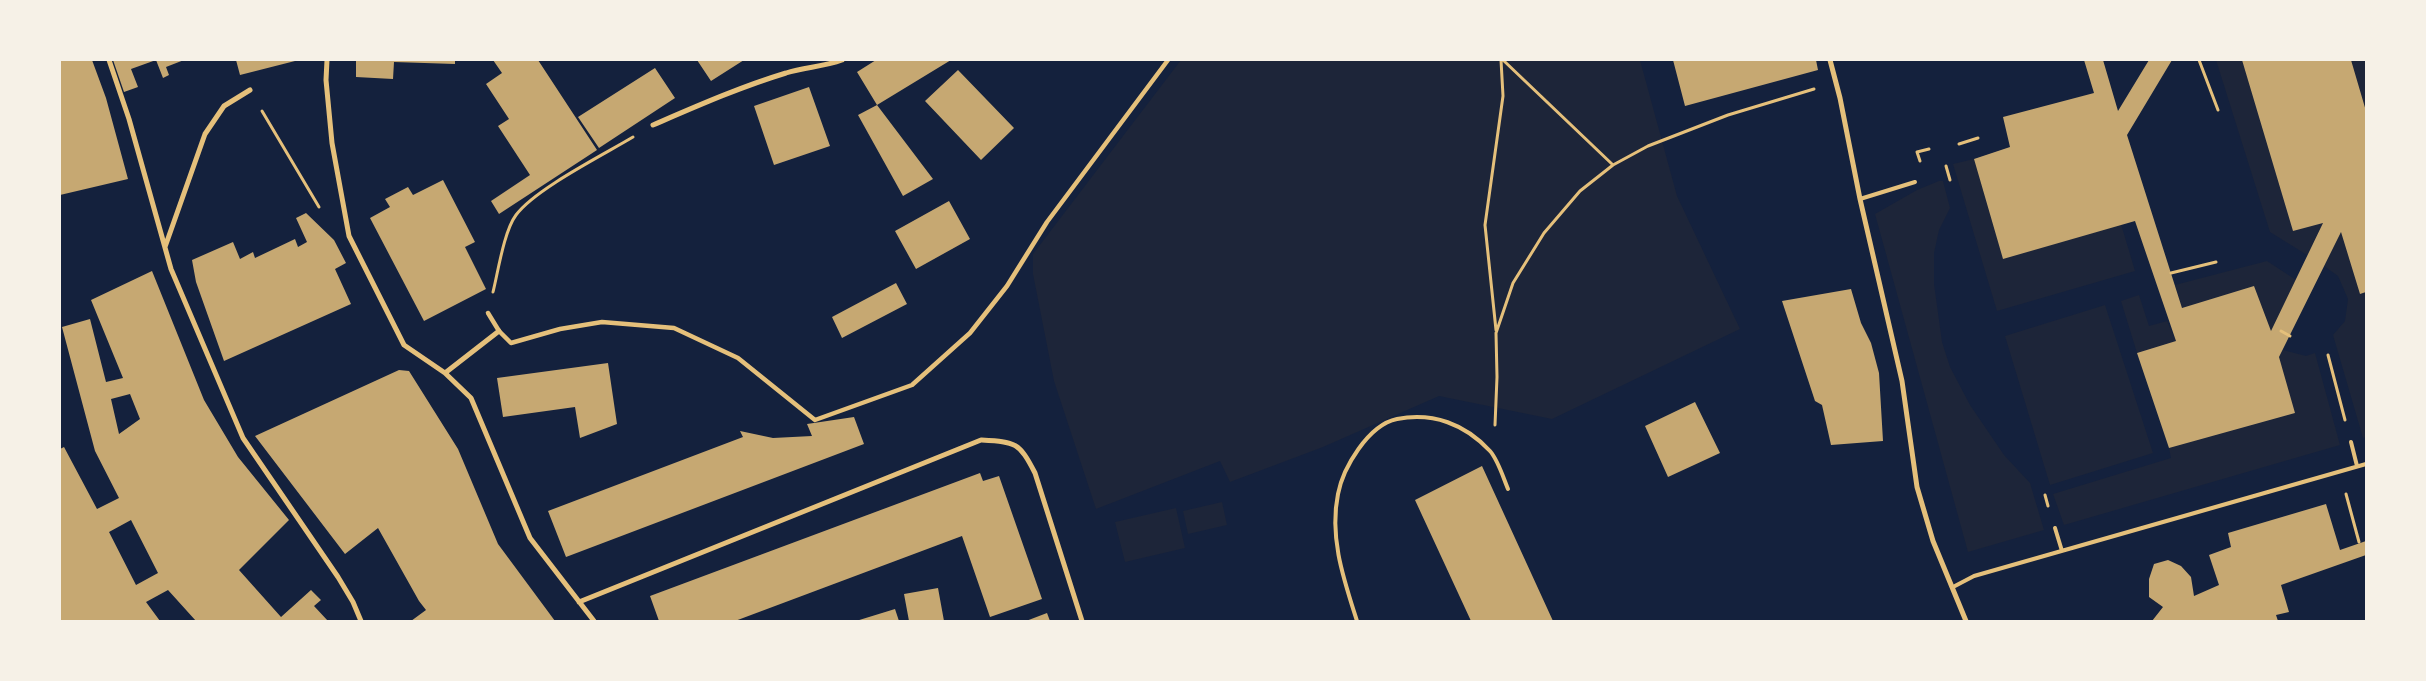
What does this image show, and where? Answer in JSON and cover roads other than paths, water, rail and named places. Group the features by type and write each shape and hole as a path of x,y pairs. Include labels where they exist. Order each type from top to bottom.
{"street":[{"path":"109,60 129,119 171,268 243,438 338,577 353,602 361,621"},
{"path":"327,60 326,80 332,143 349,236 404,346 445,373 471,398 530,538 594,621"},
{"path":"653,125 738,89 788,72 829,65 842,60"},
{"path":"488,313 499,331 512,343 560,329 602,322 674,328 738,358 815,420 912,385 970,333 1007,286 1047,222 1168,60"},
{"path":"1830,60 1902,381 1917,487 1933,541 1966,621"},
{"path":"165,248 205,134 224,106 250,90"},
{"path":"445,373 499,331"},
{"path":"579,602 981,440 1012,444 1024,451 1035,473 1082,621"}],"lane":[{"path":"1860,199 1915,182"},
{"path":"1357,621 1334,534 1338,494 1348,464 1362,444 1377,429 1395,419 1416,418 1445,421 1460,425 1492,453 1508,488"},
{"path":"2351,442 2357,466"},
{"path":"1953,587 1974,576 2366,464"},
{"path":"2055,528 2062,551"}]}
